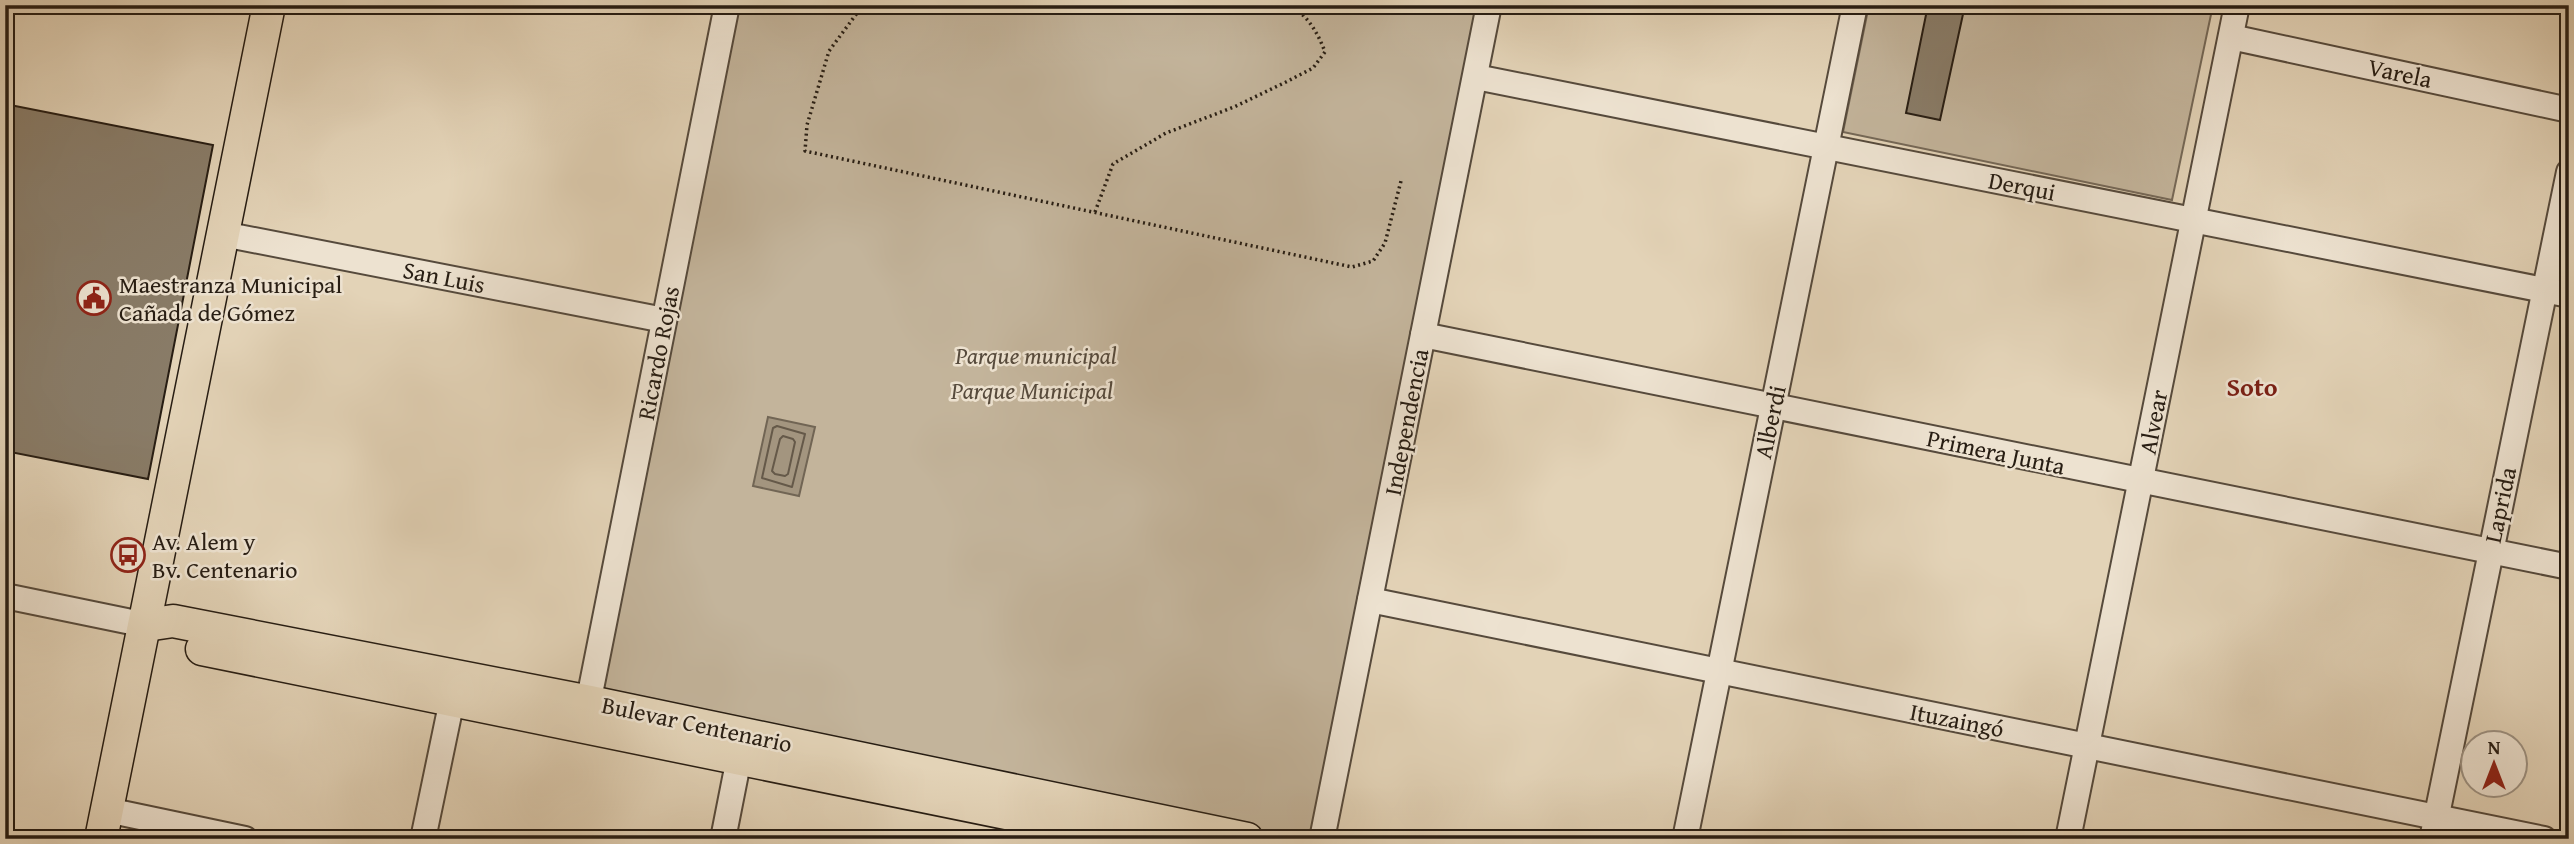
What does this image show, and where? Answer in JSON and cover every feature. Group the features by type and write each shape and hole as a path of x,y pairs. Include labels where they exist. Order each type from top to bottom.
{"main road":[{"path":"104,825 269,5"},
{"name":"Bulevar Centenario","path":"146,625 173,621 587,714 1247,839"},
{"name":"Bulevar Centenario","path":"146,625 172,643 452,700 587,714 739,758 1030,828 1133,839"}],"street":[{"name":"Ricardo Rojas","path":"587,714 727,5"},
{"name":"Independencia","path":"1322,839 1489,5"},
{"name":"Alberdi","path":"1685,839 1855,5"},
{"name":"Alvear","path":"2068,839 2237,5"},
{"name":"Varela","path":"2231,37 2569,110"},
{"name":"Derqui","path":"1476,77 2569,295"},
{"name":"Laprida","path":"2434,828 2569,172"},
{"name":"San Luis","path":"223,234 664,320"},
{"name":"Primera Junta","path":"1423,335 2569,567"},
{"name":"Bulevar Centenario","path":"5,596 146,625"},
{"name":"Ituzaingó","path":"1370,600 2087,746 2434,828 2544,839"},
{"path":"423,839 452,700"},
{"path":"723,839 739,758"},
{"path":"104,825 245,839"}],"path":[{"path":"863,5 829,51 807,125 805,151 1352,267 1373,261 1385,243 1401,181"},
{"path":"1095,212 1113,164 1166,133 1234,107 1313,68 1325,52 1318,33 1299,11 1290,5"}],"green space":[{"name":"Parque Municipal","path":"727,5 1489,5 1322,839 1247,839 590,702"},
{"path":"1869,5 2213,5 2172,200 1843,132"}],"water":[{"path":"768,417 815,427 799,496 753,486"}],"building":[{"path":"1928,5 1965,5 1940,120 1906,113"},
{"name":"Maestranza Municipal Cañada de Gómez","path":"5,104 213,145 148,479 5,451"}],"place":[{"name":"Maestranza Municipal Cañada de Gómez","path":"94,298"},
{"name":"Av. Alem y Bv. Centenario","path":"128,555"}],"district":[{"name":"Soto","path":"2252,386"}],"park label":[{"name":"Parque municipal","path":"1036,355"}]}
